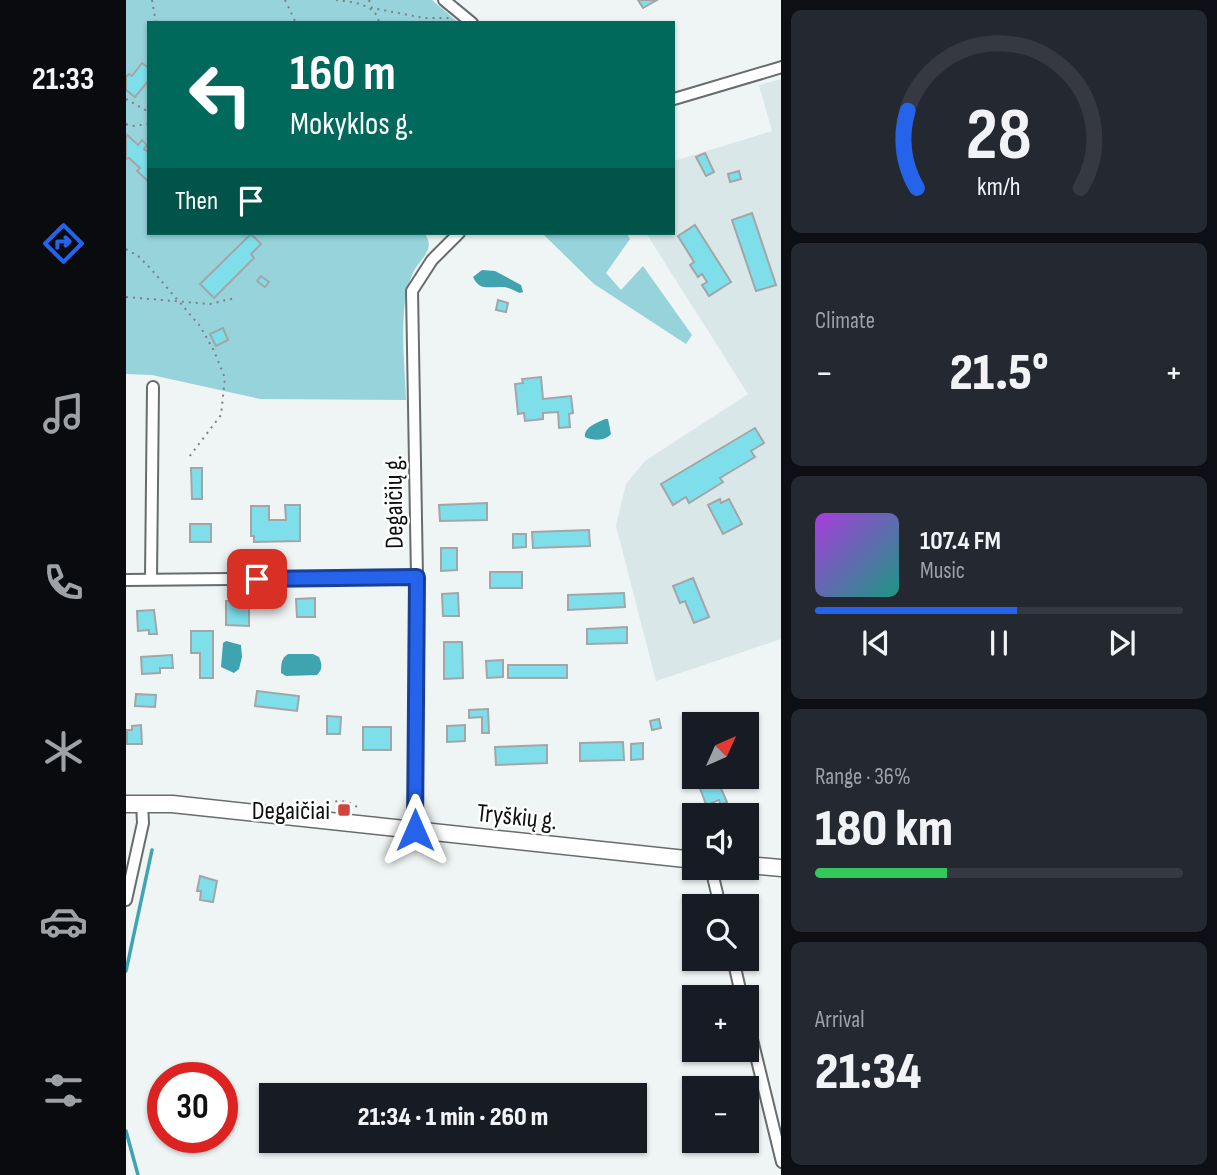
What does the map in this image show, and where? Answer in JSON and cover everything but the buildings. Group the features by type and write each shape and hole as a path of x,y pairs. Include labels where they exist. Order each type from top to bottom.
{"main road":[{"name":"Tryškių g.","path":"134,804 172,804 682,858"},
{"path":"759,865 781,868"}],"street":[{"path":"444,0 469,20"},
{"path":"675,99 781,67"},
{"name":"Degaičių g.","path":"415,830 417,577 412,291 432,260 457,235"},
{"path":"150,579 153,387"},
{"path":"126,580 417,577"},
{"path":"126,900 143,823 134,804"},
{"path":"757,1062 781,1162"}],"path":[{"path":"152,0 156,21"},
{"path":"285,0 295,21"},
{"path":"336,0 424,18 469,20"},
{"path":"369,0 379,21"},
{"path":"126,99 147,111"},
{"path":"126,124 147,124"},
{"path":"126,249 151,269 200,326 225,378 221,415 190,457"},
{"path":"126,297 210,304 235,298"}],"shaded area":[{"path":"126,0 432,0 457,21 147,21 147,235 425,235 429,246 410,279 406,294 406,400 260,399 152,375 126,374"},
{"path":"781,79 781,639 656,681 616,526 626,484 645,461 748,394 647,235 675,235 675,161 772,131 759,85"},
{"path":"544,235 627,235 630,239 606,273 621,290 643,266 692,335 686,344 594,284"},
{"path":"482,270 495,271 521,285 523,292 505,287 479,285 473,277"},
{"path":"608,419 611,434 609,436 599,440 585,437 589,428"},
{"path":"226,641 241,645 239,669 234,673 221,667 223,643"},
{"path":"288,654 313,654 319,657 320,671 317,675 286,676 281,673 281,667"}],"waterway":[{"path":"126,971 152,850"},
{"path":"126,1131 138,1175"}],"place":[{"name":"Degaičiai","path":"344,810"}],"route":[{"path":"257,579 417,577 415,830"}]}
